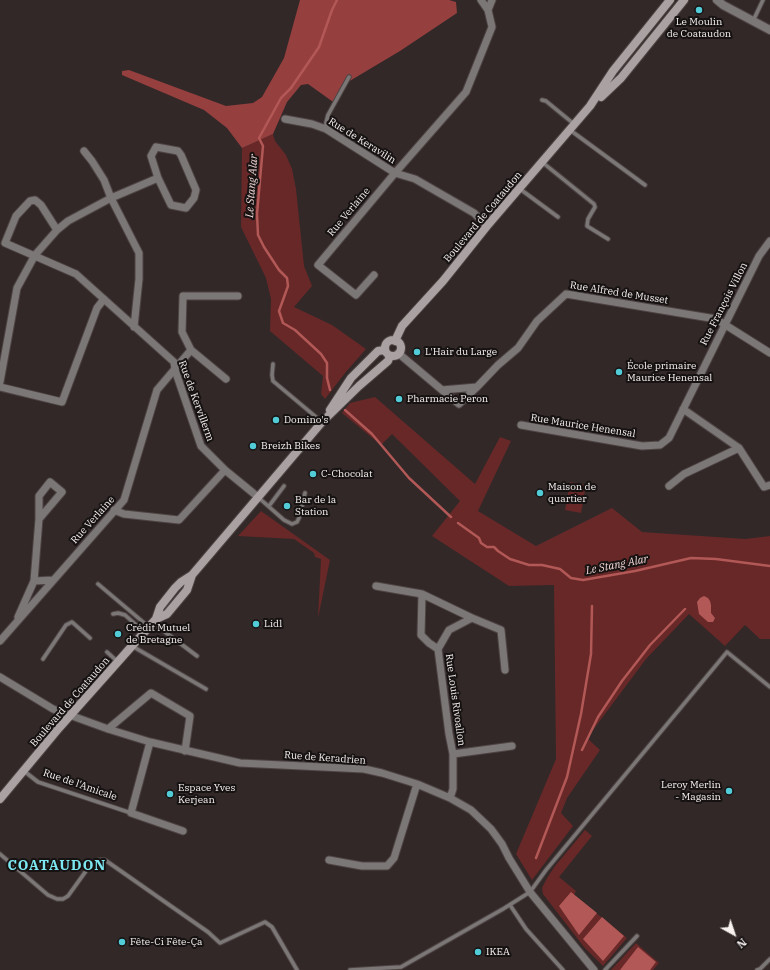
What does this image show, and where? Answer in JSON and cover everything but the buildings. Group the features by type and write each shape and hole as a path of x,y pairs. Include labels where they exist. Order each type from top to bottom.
{"main road":[{"name":"Boulevard de Coataudon","path":"391,353 385,346 388,342 391,340 395,341 402,326 443,281 487,226 572,128 590,106 613,71 670,0"},
{"name":"Boulevard de Coataudon","path":"590,106 620,78 684,0"},
{"path":"391,353 400,348 399,344 395,341"},
{"name":"Boulevard de Coataudon","path":"322,422 351,378 378,351 391,353"},
{"name":"Boulevard de Coataudon","path":"0,799 150,625 160,607 175,588 192,575 322,422 359,386 388,361 391,353"}],"street":[{"path":"481,0 488,10"},
{"path":"488,10 492,0"},
{"path":"717,0 723,5 770,30"},
{"name":"Rue Verlaine","path":"374,275 356,295 318,265 395,173 466,92 492,27 488,10"},
{"name":"Rue de Keravilin","path":"285,118 312,124 326,129 395,173 415,179 474,213 487,226"},
{"path":"156,147 178,151 182,155 196,190 194,198 186,208 172,205 158,178 151,156 156,147"},
{"path":"84,151 104,180 111,198 139,253 139,279 134,327"},
{"path":"0,382 17,288 35,255 56,230 82,212 158,178"},
{"path":"2,242 16,216 30,201 35,200 41,205 56,230"},
{"name":"Rue François Villon","path":"642,446 660,445 669,438 759,256 770,241"},
{"name":"Rue de Kervillerm","path":"2,242 76,274 174,362 175,370 201,446 225,470 258,497"},
{"name":"Rue Alfred de Musset","path":"391,353 459,404 498,365 518,348 536,321 566,294 716,319 725,324"},
{"path":"226,379 192,350 182,332 183,296 238,296"},
{"path":"0,387 62,402 97,308 104,299"},
{"path":"725,324 770,353"},
{"name":"Rue Verlaine","path":"0,641 124,500 157,390 192,350"},
{"path":"442,390 477,387"},
{"path":"683,409 739,448 764,487 770,485"},
{"name":"Rue Maurice Henensal","path":"521,425 642,446"},
{"path":"669,486 684,474 739,448"},
{"path":"114,510 124,514 179,520 225,470"},
{"path":"14,624 34,581 39,518 39,496 50,482 62,492 39,518"},
{"path":"34,581 53,580"},
{"path":"376,586 422,594 501,630 505,670"},
{"name":"Rue Louis Rivoallon","path":"422,594 421,635 428,643 438,649"},
{"name":"Rue Louis Rivoallon","path":"450,798 454,789 453,754 438,649 449,630 472,618"},
{"name":"Rue de Keradrien","path":"0,677 53,709 108,730 150,742 240,763 364,770 382,773 417,784 450,798 471,810 492,829 530,892 594,970"},
{"path":"108,730 151,693 190,716 185,751"},
{"path":"131,813 150,742"},
{"name":"Rue Louis Rivoallon","path":"453,754 512,746"},
{"path":"330,860 362,866 387,866 394,858 417,784"},
{"name":"Rue de l'Amicale","path":"131,813 183,831"}],"lane":[{"path":"753,21 763,0"},
{"path":"326,129 328,115 349,77"},
{"path":"542,100 546,101 572,128 644,185"},
{"path":"542,162 594,204 595,207 588,220 587,226 608,239"},
{"path":"520,188 558,217"},
{"path":"273,364 272,375 274,381 322,422"},
{"path":"269,506 284,486"},
{"path":"258,497 290,524 294,524 299,518 305,493"},
{"path":"98,584 150,625 197,656"},
{"path":"113,614 121,613 150,625"},
{"path":"44,659 66,625 70,622 72,622 90,638"},
{"path":"132,646 206,689"},
{"path":"106,652 118,662"},
{"path":"350,970 401,968 530,892 546,870 727,652 770,687"},
{"name":"Rue de l'Amicale","path":"24,771 38,782 131,813"},
{"path":"0,854 48,895 57,900 68,896 91,864 99,860 105,860 208,932 220,943 266,922 272,927 297,970"},
{"path":"510,905 526,929 563,970"},
{"path":"605,970 637,936"},
{"path":"758,969 770,959"}],"shaded area":[{"path":"300,0 449,0 456,2 457,13 400,51 348,82 336,104 308,84 301,85 287,102 273,134 242,148 227,128 204,110 122,75 122,71 129,70 226,106 253,103 262,97 284,58"},
{"path":"273,134 275,141 286,155 292,169 296,189 304,266 312,286 294,307 332,325 366,349 325,399 321,394 323,376 270,331 271,299 266,278 241,227 242,148"},
{"path":"375,397 475,484 500,437 511,441 478,511 536,546 612,508 642,532 745,539 770,536 770,639 760,639 745,625 725,646 689,614 646,659 587,738 600,750 567,798 561,813 573,826 532,880 516,854 556,759 554,585 509,586 432,536 460,501 392,434 381,445 342,413 350,403"},
{"path":"570,482 586,485 581,513 565,510"},
{"path":"261,511 330,560 318,618 321,559 315,557 314,553 294,539 238,536"},
{"path":"704,596 710,601 711,613 715,618 713,622 708,622 699,614 697,602"},
{"path":"585,830 592,836 559,877 576,891 574,895 627,938 603,966 584,947 543,894 542,888 555,866"},
{"path":"571,892 597,913 579,935 559,906"},
{"path":"602,917 624,936 603,961 583,939"},
{"path":"636,943 659,963 653,970 611,970"},
{"path":"638,947 656,962 650,970 620,970"}],"waterway":[{"name":"Le Stang Alar","path":"330,390 327,378 327,363 321,354 295,330 283,323 279,311 288,286 287,278 279,270 258,235 257,214 263,146 259,138 281,98 291,88 319,47 337,0"},
{"name":"Le Stang Alar","path":"345,410 372,434 409,478 451,517"},
{"name":"Le Stang Alar","path":"458,523 479,538 481,543 487,547 494,547 510,559 529,565 542,565 560,569 571,578 583,580 635,571 691,558 716,559 770,566"},
{"path":"536,858 567,777 581,714 591,654 592,606"},
{"path":"582,750 598,717 622,681 650,645 685,609"}],"place":[{"name":"Le Moulin de Coataudon","path":"699,10"},
{"name":"L'Hair du Large","path":"417,352"},
{"name":"École primaire Maurice Henensal","path":"619,372"},
{"name":"Pharmacie Peron","path":"399,399"},
{"name":"Domino's","path":"276,420"},
{"name":"Breizh Bikes","path":"253,446"},
{"name":"C-Chocolat","path":"313,474"},
{"name":"Maison de quartier","path":"540,493"},
{"name":"Bar de la Station","path":"287,506"},
{"name":"Lidl","path":"256,624"},
{"name":"Crédit Mutuel de Bretagne","path":"118,634"},
{"name":"Leroy Merlin - Magasin","path":"729,791"},
{"name":"Espace Yves Kerjean","path":"170,794"},
{"name":"Fête-Ci Fête-Ça","path":"122,942"},
{"name":"IKEA","path":"478,952"}],"district":[{"name":"COATAUDON","path":"57,866"}]}
